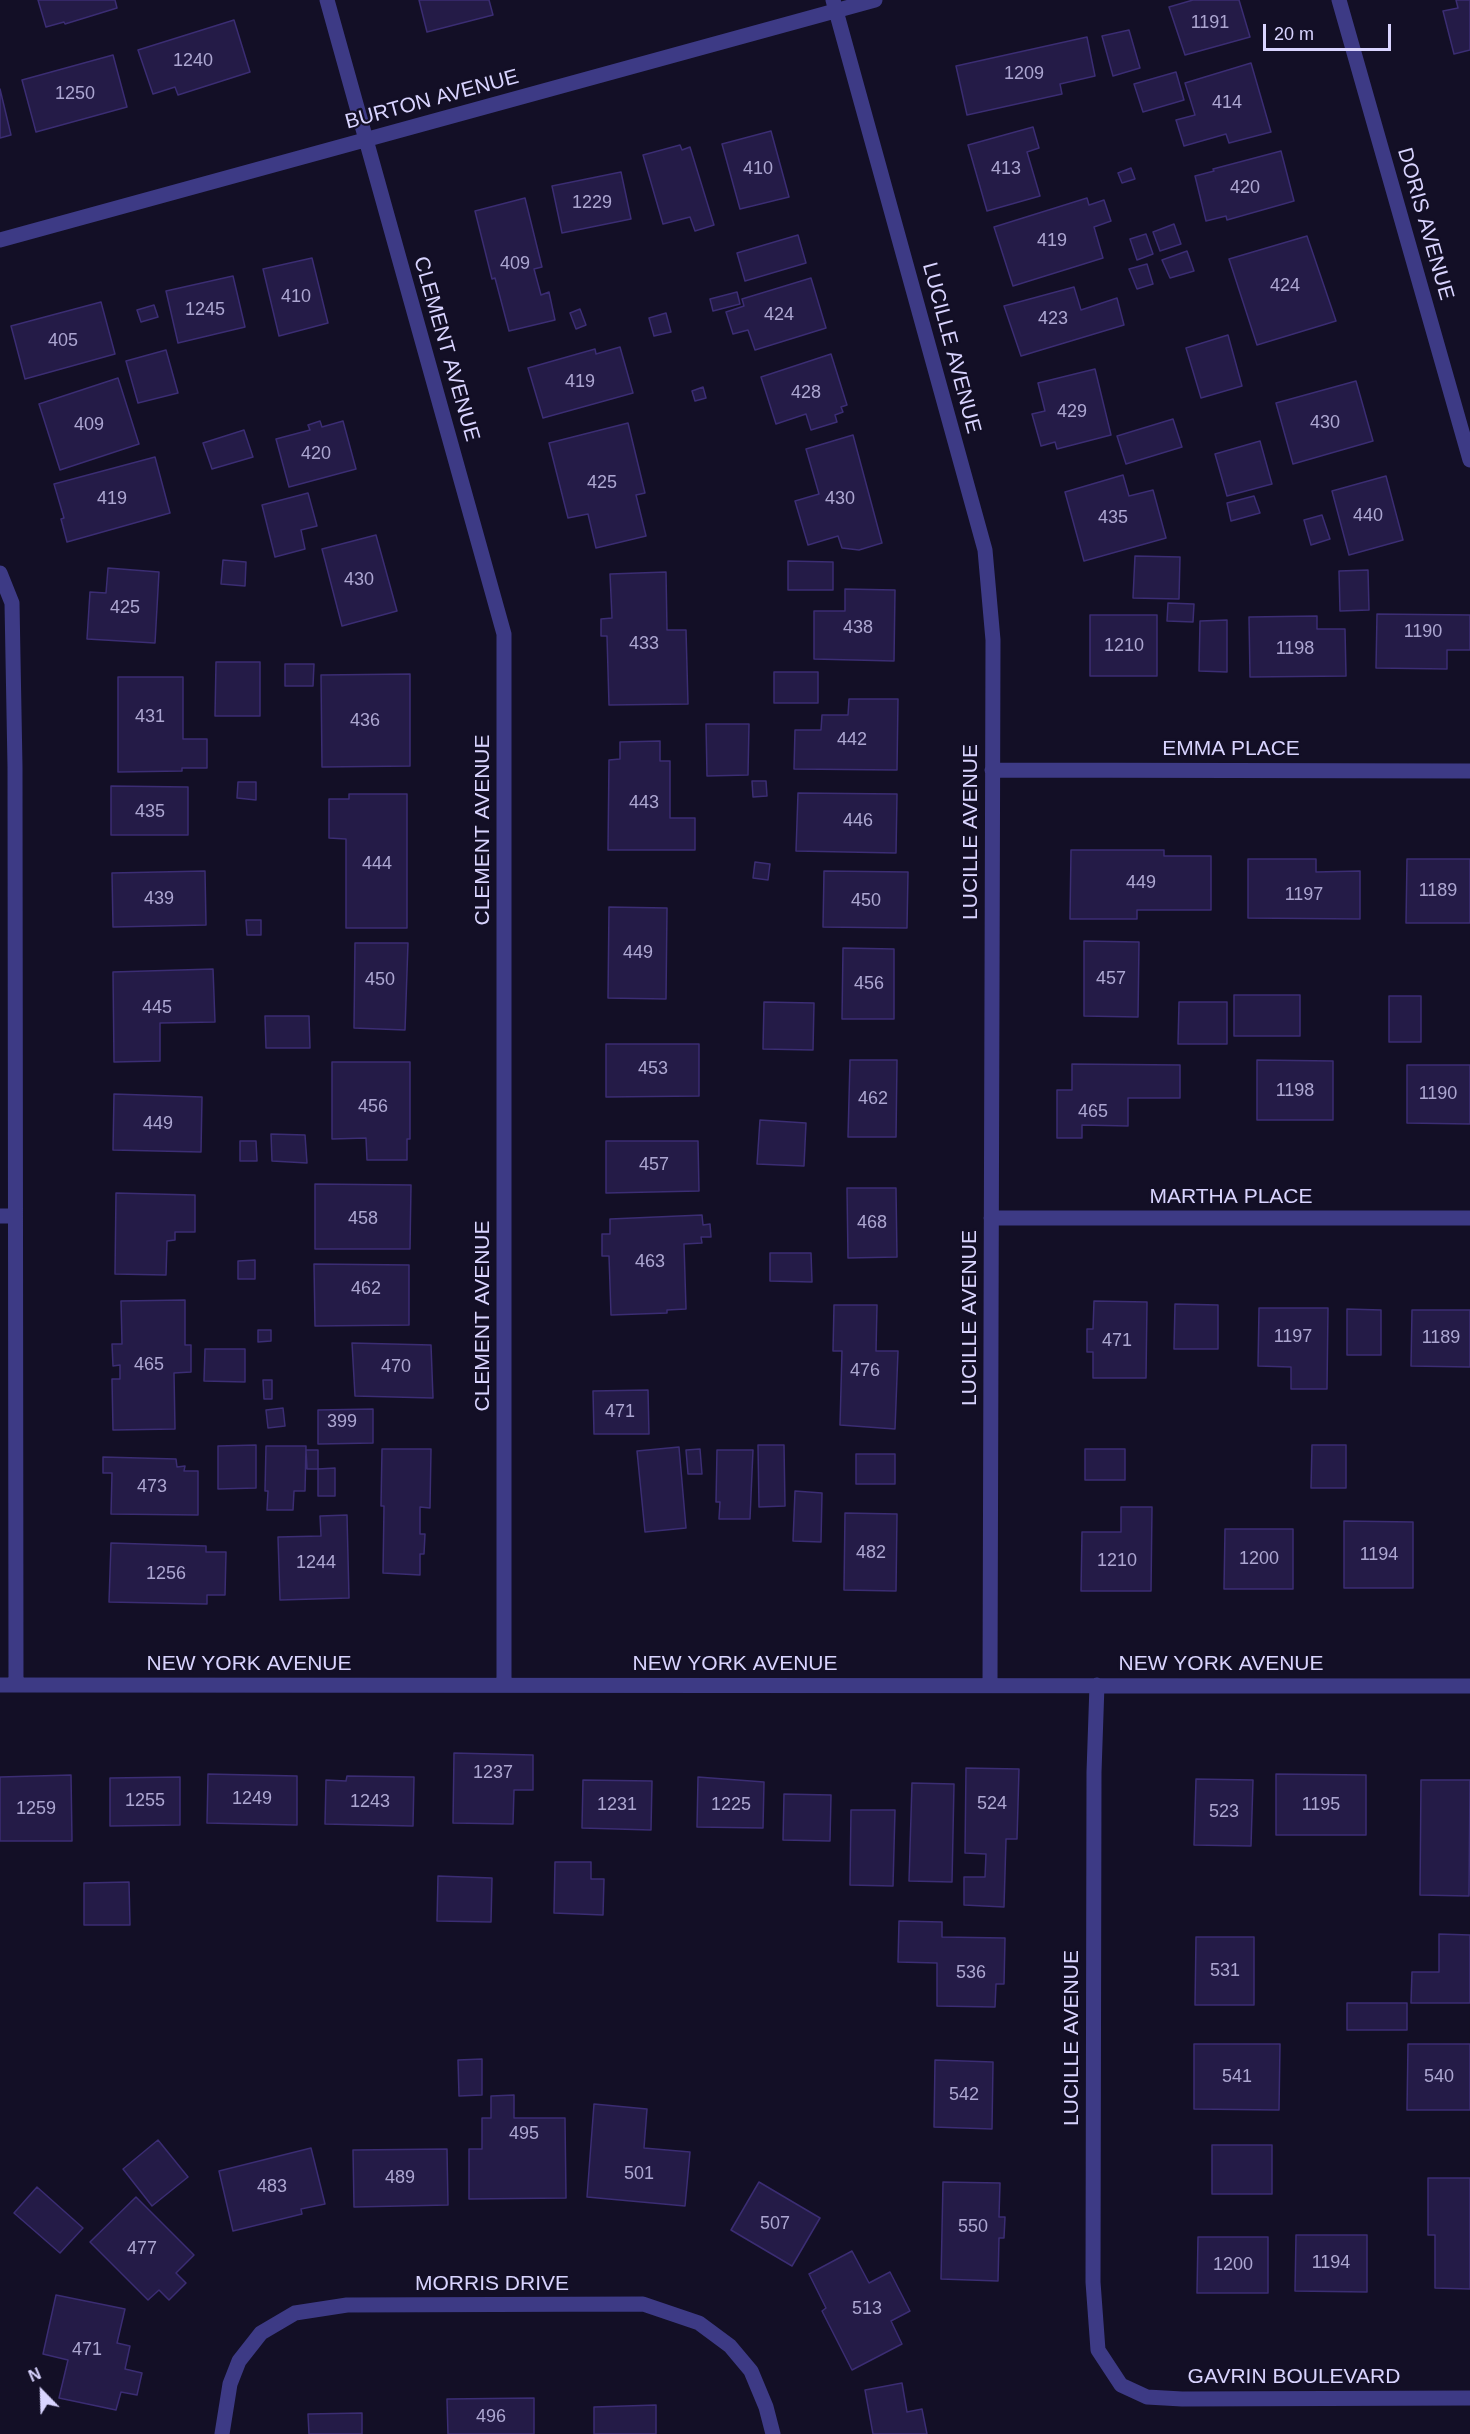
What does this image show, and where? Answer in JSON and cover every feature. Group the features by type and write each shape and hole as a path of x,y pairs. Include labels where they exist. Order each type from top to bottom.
{"street":[{"name":"CLEMENT AVENUE","path":"327,0 504,633 504,1685"},
{"name":"BURTON AVENUE","path":"0,240 366,140 834,5 875,0"},
{"name":"DORIS AVENUE","path":"1340,0 1470,460"},
{"name":"LUCILLE AVENUE","path":"834,5 985,550 993,640 990,1684"},
{"path":"0,573 12,603 7,767 8,1684"},
{"name":"EMMA PLACE","path":"992,770 1470,771"},
{"name":"MARTHA PLACE","path":"992,1218 1470,1218"},
{"name":"NEW YORK AVENUE","path":"8,1684 1470,1686"},
{"name":"LUCILLE AVENUE","path":"1097,1685 1094,1772 1093,2282 1098,2349 1121,2385"},
{"name":"MORRIS DRIVE","path":"222,2434 230,2384 239,2361 261,2333 295,2313 347,2305 643,2304 699,2323 730,2346 751,2371 766,2407 772,2434"},
{"name":"GAVRIN BOULEVARD","path":"1121,2385 1147,2397 1182,2399 1470,2398"}],"building":[{"path":"38,0 115,0 117,8 65,24 64,22 46,27"},
{"path":"419,0 489,0 493,15 427,32"},
{"path":"1193,0 1239,0 1250,37 1185,55 1169,7"},
{"path":"1456,0 1470,0 1470,50 1454,54 1443,11 1458,8"},
{"path":"234,20 250,72 178,95 175,87 153,94 138,50"},
{"path":"1129,30 1140,68 1113,76 1102,36"},
{"path":"1087,37 1095,76 1060,84 1062,94 967,115 956,66"},
{"path":"113,55 127,107 36,132 22,80"},
{"path":"1251,63 1271,132 1229,143 1226,134 1184,146 1176,120 1195,115 1185,83"},
{"path":"1176,72 1184,100 1143,112 1134,84"},
{"path":"0,89 11,135 0,138"},
{"path":"1033,127 1039,148 1027,152 1040,196 987,211 968,145"},
{"path":"771,131 789,197 740,209 722,144"},
{"path":"680,145 682,150 690,147 714,225 695,231 690,217 663,224 643,155"},
{"path":"1281,151 1294,201 1227,220 1226,216 1206,221 1195,176"},
{"path":"1131,168 1135,179 1122,183 1118,173"},
{"path":"621,172 631,219 562,233 552,186"},
{"path":"525,198 542,267 534,269 541,295 549,292 555,320 509,331 495,278 492,279 475,211"},
{"path":"1087,198 1089,205 1104,200 1111,221 1094,227 1103,258 1013,286 994,227"},
{"path":"1174,224 1181,244 1160,251 1153,232"},
{"path":"1146,234 1153,254 1137,260 1130,239"},
{"path":"798,235 806,263 745,281 737,253"},
{"path":"1307,236 1336,321 1257,345 1229,259"},
{"path":"1187,251 1194,271 1170,278 1162,260"},
{"path":"312,258 328,323 279,336 263,269"},
{"path":"1147,264 1153,284 1137,289 1129,269"},
{"path":"233,276 245,327 178,343 166,291"},
{"path":"811,278 826,328 755,350 748,330 733,334 726,312 744,306 742,299"},
{"path":"1074,287 1081,310 1117,298 1124,325 1021,356 1004,306"},
{"path":"737,292 740,304 713,311 710,299"},
{"path":"101,302 115,354 25,379 11,326"},
{"path":"154,305 158,317 141,322 137,310"},
{"path":"580,309 586,325 576,329 570,313"},
{"path":"666,313 671,332 654,336 649,318"},
{"path":"1228,335 1242,386 1201,398 1186,348"},
{"path":"620,347 633,393 543,418 528,368 595,349 596,354"},
{"path":"166,350 178,393 138,403 126,361"},
{"path":"831,354 847,405 841,407 843,412 835,415 837,422 811,430 806,414 776,424 761,377"},
{"path":"1095,369 1111,435 1057,449 1055,442 1041,446 1032,414 1045,411 1038,383"},
{"path":"118,378 139,444 60,470 39,404"},
{"path":"1356,381 1373,441 1293,464 1276,403"},
{"path":"703,387 706,398 695,401 692,391"},
{"path":"1173,419 1182,447 1126,464 1117,436"},
{"path":"320,421 322,427 343,421 356,469 289,487 276,439 310,430 308,425"},
{"path":"628,423 645,493 636,495 646,536 596,548 588,514 568,518 549,443"},
{"path":"244,430 253,457 212,469 203,443"},
{"path":"853,435 882,543 859,550 842,548 838,536 808,545 795,501 819,494 806,449"},
{"path":"1260,441 1272,484 1227,496 1215,454"},
{"path":"155,457 170,513 67,542 61,519 64,518 54,484"},
{"path":"1123,475 1129,496 1153,490 1166,538 1084,561 1065,492"},
{"path":"1386,476 1403,540 1349,555 1332,491"},
{"path":"308,493 317,526 301,530 305,549 275,557 262,505"},
{"path":"1254,496 1260,513 1231,521 1227,503"},
{"path":"1322,515 1330,539 1311,545 1304,520"},
{"path":"376,535 397,611 342,626 322,549"},
{"path":"1135,556 1180,557 1179,599 1133,598"},
{"path":"223,560 246,562 245,586 221,584"},
{"path":"788,561 833,562 833,590 788,590"},
{"path":"108,568 159,572 155,643 87,639 90,592 106,593"},
{"path":"1368,570 1369,610 1340,611 1339,571"},
{"path":"666,572 667,630 686,630 688,704 609,705 607,636 601,636 601,619 612,618 610,574"},
{"path":"845,589 895,590 894,661 814,659 814,611 845,611"},
{"path":"1168,603 1194,604 1193,622 1167,621"},
{"path":"1377,614 1470,615 1470,650 1447,650 1447,669 1376,668"},
{"path":"1090,615 1157,615 1157,676 1090,676"},
{"path":"1317,616 1317,629 1345,629 1346,676 1250,677 1249,617"},
{"path":"1227,620 1227,672 1199,671 1200,621"},
{"path":"216,662 260,662 260,716 215,716"},
{"path":"285,664 314,664 313,686 285,686"},
{"path":"774,672 818,672 818,703 774,703"},
{"path":"410,674 410,766 322,767 321,675"},
{"path":"118,677 183,677 183,739 207,739 207,768 182,768 182,771 118,772"},
{"path":"849,699 898,699 897,770 794,769 795,730 821,730 822,715 848,715"},
{"path":"706,724 749,724 748,775 707,776"},
{"path":"660,741 660,761 670,761 670,818 695,818 695,850 608,850 609,760 620,759 620,742"},
{"path":"752,781 766,781 767,796 753,797"},
{"path":"238,782 256,782 256,800 237,798"},
{"path":"111,786 188,787 188,835 111,835"},
{"path":"798,793 897,794 896,853 796,851"},
{"path":"349,794 407,794 407,928 346,928 346,839 329,838 329,799 349,799"},
{"path":"1071,850 1164,850 1164,856 1211,856 1211,910 1137,910 1137,919 1070,919"},
{"path":"1248,859 1316,859 1316,872 1360,871 1360,919 1248,918"},
{"path":"1407,859 1470,859 1470,923 1406,923"},
{"path":"755,862 770,864 768,880 753,878"},
{"path":"205,871 206,925 113,927 112,873"},
{"path":"824,871 908,872 907,928 823,927"},
{"path":"609,907 667,908 666,999 608,998"},
{"path":"246,920 261,920 261,935 247,935"},
{"path":"1084,941 1139,942 1138,1017 1084,1016"},
{"path":"355,943 408,943 405,1030 354,1028"},
{"path":"843,948 894,949 894,1019 842,1019"},
{"path":"213,969 215,1022 160,1023 160,1061 114,1062 113,972"},
{"path":"1234,995 1300,995 1300,1036 1234,1036"},
{"path":"1389,996 1421,996 1421,1042 1389,1042"},
{"path":"764,1002 814,1003 813,1050 763,1049"},
{"path":"1179,1002 1227,1002 1227,1044 1178,1044"},
{"path":"265,1016 309,1016 310,1048 266,1048"},
{"path":"606,1044 699,1044 699,1096 606,1097"},
{"path":"850,1060 897,1060 896,1137 848,1137"},
{"path":"1257,1060 1333,1061 1333,1120 1257,1120"},
{"path":"332,1062 410,1062 410,1139 407,1139 407,1160 367,1160 366,1138 332,1139"},
{"path":"1072,1064 1180,1065 1180,1098 1128,1098 1128,1126 1082,1125 1082,1138 1057,1138 1057,1090 1072,1090"},
{"path":"1407,1065 1470,1065 1470,1124 1407,1123"},
{"path":"114,1094 202,1097 201,1152 113,1150"},
{"path":"760,1120 806,1123 804,1166 757,1164"},
{"path":"271,1134 305,1135 307,1163 272,1161"},
{"path":"240,1141 256,1141 257,1161 240,1161"},
{"path":"606,1141 698,1141 699,1191 606,1193"},
{"path":"315,1184 411,1185 410,1249 315,1249"},
{"path":"847,1188 896,1188 897,1257 848,1258"},
{"path":"116,1193 195,1195 195,1232 175,1232 175,1240 167,1241 166,1275 115,1274"},
{"path":"702,1215 703,1225 710,1224 711,1237 701,1237 702,1243 684,1244 686,1309 667,1310 667,1313 611,1315 609,1256 602,1256 602,1234 610,1234 610,1219"},
{"path":"770,1253 811,1253 812,1282 770,1281"},
{"path":"255,1260 255,1279 238,1279 238,1261"},
{"path":"314,1264 409,1265 409,1325 315,1326"},
{"path":"185,1300 185,1345 191,1345 191,1372 174,1373 175,1429 113,1430 112,1379 120,1379 120,1365 113,1366 112,1344 122,1344 121,1301"},
{"path":"1094,1301 1147,1302 1146,1378 1093,1378 1093,1352 1087,1352 1087,1329 1093,1329"},
{"path":"1175,1304 1218,1305 1218,1349 1174,1349"},
{"path":"834,1305 877,1305 876,1351 898,1351 895,1429 840,1425 842,1351 833,1351"},
{"path":"1259,1308 1328,1308 1327,1389 1291,1389 1291,1367 1258,1366"},
{"path":"1347,1309 1381,1310 1381,1355 1347,1355"},
{"path":"1412,1310 1470,1310 1470,1367 1411,1366"},
{"path":"258,1330 271,1330 271,1341 258,1342"},
{"path":"352,1343 431,1345 433,1398 355,1396"},
{"path":"205,1349 245,1349 245,1382 204,1381"},
{"path":"263,1380 272,1380 272,1399 264,1399"},
{"path":"648,1390 649,1434 594,1434 593,1391"},
{"path":"283,1408 285,1426 268,1428 266,1410"},
{"path":"373,1409 373,1443 318,1444 318,1410"},
{"path":"256,1445 256,1488 218,1489 218,1446"},
{"path":"758,1445 784,1445 785,1506 759,1507"},
{"path":"1312,1445 1346,1445 1346,1488 1311,1488"},
{"path":"266,1446 306,1446 305,1491 294,1491 293,1510 267,1510"},
{"path":"679,1447 686,1528 645,1532 637,1451"},
{"path":"382,1449 431,1449 430,1508 420,1507 420,1534 425,1534 424,1554 420,1554 420,1575 383,1573"},
{"path":"700,1449 702,1474 688,1474 686,1450"},
{"path":"1085,1449 1125,1449 1125,1480 1085,1480"},
{"path":"306,1450 318,1450 318,1469 307,1469"},
{"path":"717,1450 753,1450 750,1519 719,1519 720,1502 716,1502"},
{"path":"856,1454 895,1454 895,1484 856,1484"},
{"path":"103,1457 176,1459 177,1467 185,1466 184,1471 198,1471 198,1515 111,1514 112,1473 103,1473"},
{"path":"335,1468 335,1496 318,1496 318,1469"},
{"path":"795,1491 822,1493 821,1542 793,1541"},
{"path":"1121,1507 1152,1507 1151,1591 1081,1591 1082,1532 1121,1532"},
{"path":"845,1513 897,1514 896,1591 844,1590"},
{"path":"347,1515 349,1598 280,1600 278,1537 321,1536 320,1516"},
{"path":"1344,1521 1413,1522 1413,1588 1344,1588"},
{"path":"1225,1529 1293,1529 1293,1589 1224,1589"},
{"path":"111,1543 206,1546 206,1552 226,1552 225,1595 207,1595 207,1604 109,1602"},
{"path":"454,1753 533,1755 533,1790 514,1790 513,1824 453,1823"},
{"path":"966,1768 1019,1769 1017,1839 1006,1839 1004,1907 964,1905 964,1877 985,1877 986,1854 965,1853"},
{"path":"208,1774 297,1776 297,1825 207,1823"},
{"path":"1276,1774 1366,1775 1366,1835 1276,1835"},
{"path":"71,1775 72,1841 0,1841 0,1777"},
{"path":"347,1776 414,1777 413,1826 325,1824 326,1780 346,1781"},
{"path":"180,1777 180,1825 110,1826 110,1778"},
{"path":"698,1777 764,1782 763,1828 697,1827"},
{"path":"1196,1779 1253,1780 1251,1846 1194,1845"},
{"path":"583,1780 652,1781 651,1830 582,1828"},
{"path":"1421,1780 1470,1780 1469,1896 1420,1895"},
{"path":"912,1783 954,1784 952,1882 909,1881"},
{"path":"784,1794 831,1795 830,1841 783,1840"},
{"path":"851,1810 895,1810 893,1886 850,1885"},
{"path":"555,1862 591,1862 591,1879 604,1879 603,1915 554,1913"},
{"path":"438,1876 492,1878 491,1922 437,1921"},
{"path":"129,1882 130,1925 84,1925 84,1883"},
{"path":"899,1921 942,1922 942,1937 1005,1938 1004,1984 996,1984 995,2007 937,2006 937,1963 898,1962"},
{"path":"1439,1934 1470,1935 1470,2003 1411,2003 1412,1972 1439,1972"},
{"path":"1196,1937 1254,1937 1254,2005 1195,2005"},
{"path":"1347,2003 1407,2003 1407,2030 1347,2030"},
{"path":"1194,2044 1280,2044 1279,2110 1194,2109"},
{"path":"1408,2044 1470,2044 1470,2110 1407,2110"},
{"path":"482,2059 482,2095 459,2096 458,2060"},
{"path":"935,2060 993,2062 992,2129 934,2127"},
{"path":"514,2095 514,2118 565,2118 566,2198 469,2199 469,2149 482,2149 482,2118 491,2118 491,2096"},
{"path":"594,2104 647,2109 644,2148 690,2152 685,2206 587,2197"},
{"path":"158,2140 188,2177 152,2206 123,2169"},
{"path":"1212,2145 1272,2145 1272,2194 1212,2194"},
{"path":"311,2148 325,2204 301,2209 302,2214 233,2231 219,2171"},
{"path":"447,2149 448,2205 354,2207 353,2150"},
{"path":"1428,2178 1470,2178 1470,2289 1435,2288 1435,2235 1428,2235"},
{"path":"759,2182 820,2218 792,2266 731,2230"},
{"path":"943,2182 1000,2183 999,2217 1005,2217 1004,2238 999,2238 998,2281 941,2279"},
{"path":"37,2187 83,2228 60,2253 14,2213"},
{"path":"136,2197 194,2255 176,2273 186,2283 169,2300 159,2290 148,2300 90,2242"},
{"path":"1296,2235 1367,2235 1367,2292 1295,2291"},
{"path":"1198,2237 1268,2237 1268,2293 1197,2293"},
{"path":"852,2251 869,2283 890,2272 910,2311 891,2321 902,2344 852,2370 822,2311 826,2308 809,2274"},
{"path":"56,2295 125,2309 117,2343 130,2346 125,2369 142,2373 137,2395 121,2392 116,2410 59,2398 68,2360 43,2354"},
{"path":"902,2383 907,2412 922,2409 927,2434 873,2434 865,2390"},
{"path":"534,2398 534,2434 448,2434 447,2399"},
{"path":"656,2405 656,2434 594,2434 594,2407"},
{"path":"362,2413 362,2434 309,2434 308,2414"}]}
